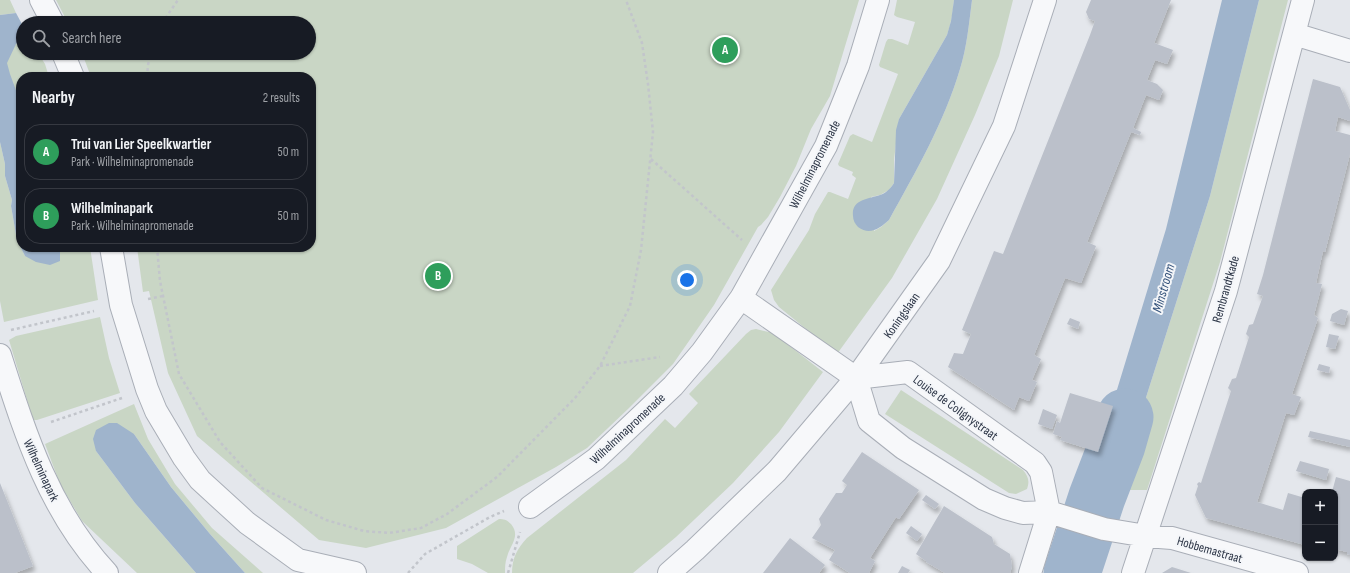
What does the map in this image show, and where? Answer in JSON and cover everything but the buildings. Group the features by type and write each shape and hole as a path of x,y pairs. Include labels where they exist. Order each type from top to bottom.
{"street":[{"path":"41,0 49,16"},
{"name":"Wilhelminapromenade","path":"530,507 596,459 673,386 702,352 741,298 767,255 826,146 858,66 878,0"},
{"name":"Koningslaan","path":"669,573 777,471 856,378 939,261 1004,126 1045,0"},
{"name":"Rembrandtkade","path":"1133,573 1226,291 1303,0"},
{"path":"1294,34 1350,51"},
{"path":"66,60 71,72"},
{"path":"112,252 121,305 147,389 156,411 170,436 200,480 247,523 302,566 355,573"},
{"path":"741,298 856,378 869,421 903,448 984,498 1005,508 1023,513 1049,512 1104,528 1146,536"},
{"name":"Wilhelminapark","path":"0,355 25,431 48,487 77,535 107,573"},
{"name":"Louise de Colignystraat","path":"856,378 908,372 1035,463 1041,472 1049,512"},
{"path":"1030,573 1049,512"},
{"name":"Hobbemastraat","path":"1146,536 1172,538 1297,573"}],"path":[{"path":"167,16 178,0"},
{"path":"157,252 160,281 180,374 220,442 262,488 326,520 364,531 389,533 421,528 447,514 497,477 575,398 600,366 630,306 641,250 653,132 642,43 626,0"},
{"path":"147,72 149,60"},
{"path":"651,159 746,243 767,255"},
{"path":"8,331 163,296"},
{"path":"600,366 702,352"},
{"path":"25,431 147,389 180,374"},
{"path":"408,573 425,554 490,517 511,508 530,507 517,541 508,573"}],"green space":[{"path":"0,0 10,0 16,13 0,15"},
{"path":"56,0 859,0 830,96 811,129 796,166 780,197 768,217 758,227 714,305 673,364 587,448 556,467 446,528 366,548 319,540 197,436 168,373 149,291 143,292 138,252 316,252 316,72 89,72 85,60 316,60 316,16 64,16"},
{"path":"897,0 954,0 952,18 947,35 899,119 894,160 894,183 889,190 880,195 871,197 874,231 889,220 938,128 962,61 968,35 972,0 1013,0 999,56 975,115 937,199 892,278 837,354 779,307 774,300 771,290 809,230 815,214 828,192 848,199 856,178 852,175 853,172 839,166 838,164 850,136 853,134 872,142 898,74 880,67 879,65 886,42 888,39 892,39 908,45 915,22 894,15"},
{"path":"1259,0 1288,0 1220,262 1147,490 1122,489 1120,493 1115,495 1210,196"},
{"path":"16,44 16,60 42,60 47,72 16,72 16,92 7,65 8,57"},
{"path":"0,142 5,164 5,176 12,200 11,206 16,234 16,252 23,252 25,256 60,261 60,252 91,252 98,300 4,322 0,301"},
{"path":"100,317 109,358 120,393 33,420 9,340 16,336"},
{"path":"756,329 773,333 823,372 779,432 733,483 676,537 633,573 512,573 516,554 520,546 527,538 626,460 665,419 675,428 698,403 689,394 746,334 751,330"},
{"path":"901,390 1023,470 1028,479 1027,489 1016,494 1009,493 885,414"},
{"path":"134,404 148,439 175,484 212,528 263,573 245,573 171,487 134,434 96,451 135,503 196,573 137,573 82,521 60,484 45,444"},
{"path":"499,519 510,523 514,528 515,533 515,537 506,561 505,573 488,573 472,564 457,559 457,546"},
{"path":"1066,556 1059,573 1044,573 1047,559 1056,562 1058,558"}],"water":[{"path":"954,0 972,0 968,35 953,89 938,128 889,220 875,230 862,230 855,223 853,210 858,203 884,193 894,183 896,130 899,119 947,35"},
{"path":"1222,0 1259,0 1210,196 1115,495 1087,488 1166,229"},
{"path":"16,13 18,16 16,16 16,44 7,63 16,90 16,234 11,206 12,200 5,176 5,164 0,142 0,15"},
{"path":"23,252 60,252 60,261 50,265 36,262 25,256"},
{"path":"109,423 117,423 134,434 171,487 245,573 196,573 135,503 96,451 93,439 96,430"},
{"path":"1066,556 1089,564 1086,573 1059,573"}],"pier":[{"path":"1086,484 1116,494 1115,497 1086,489"},
{"path":"1066,554 1090,562 1090,567 1063,558"}],"waterway":[{"name":"Minstroom","path":"1072,573 1097,497 1117,445 1125,417"}],"place":[{"name":"Trui van Lier Speelkwartier","path":"725,50"},
{"name":"Wilhelminapark","path":"438,276"}]}
